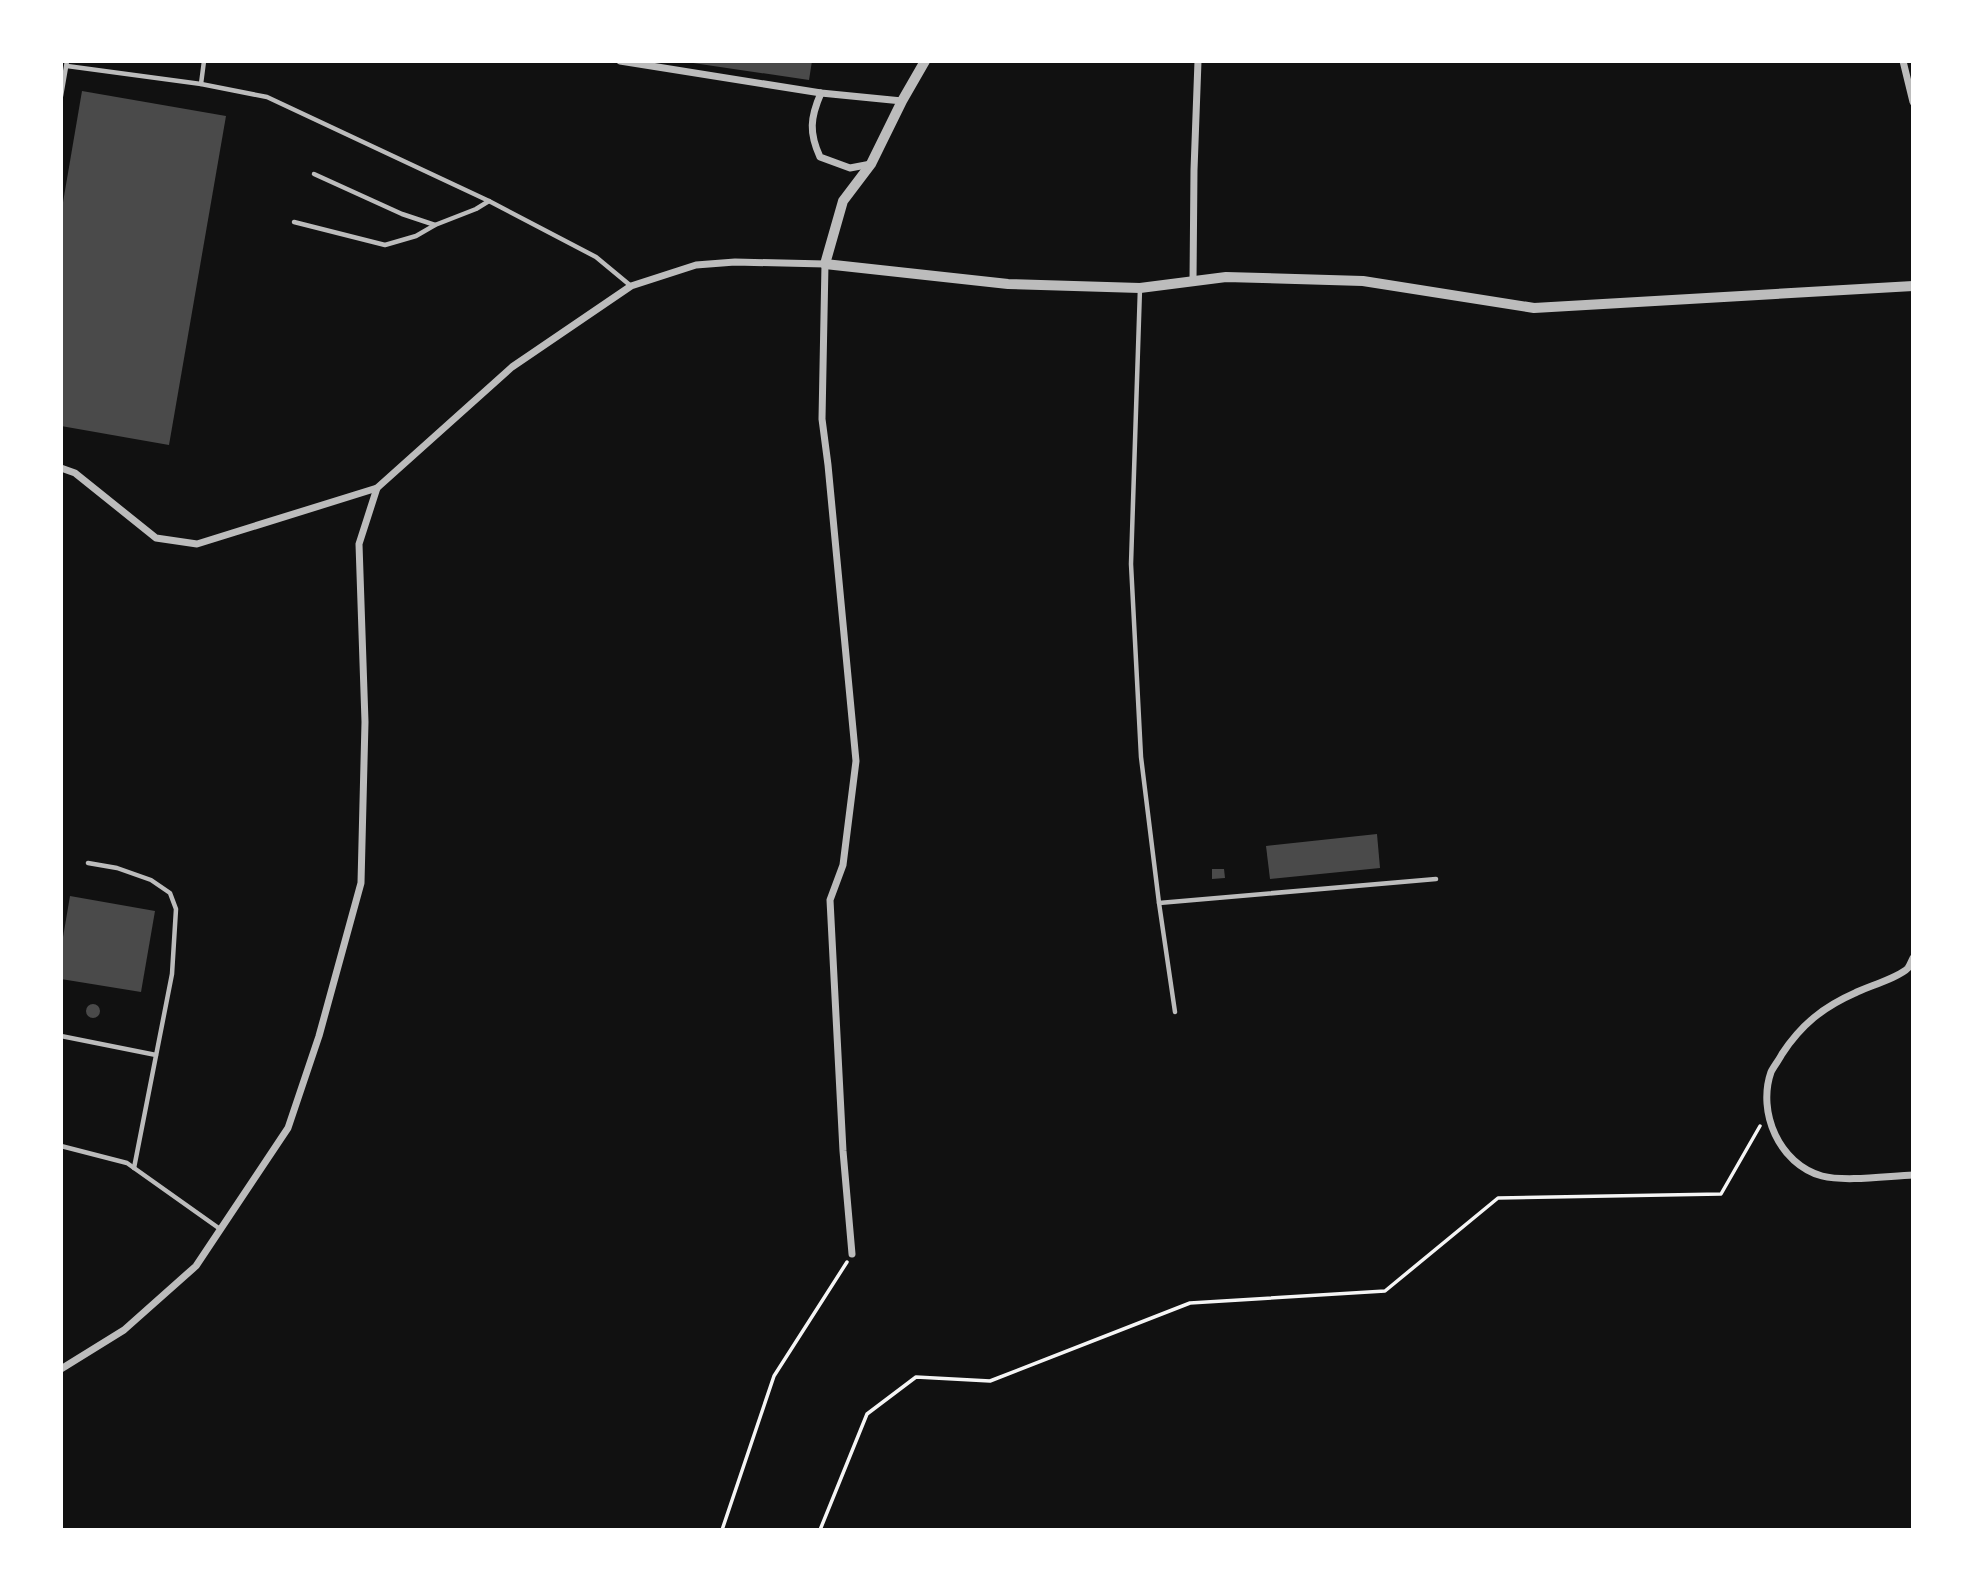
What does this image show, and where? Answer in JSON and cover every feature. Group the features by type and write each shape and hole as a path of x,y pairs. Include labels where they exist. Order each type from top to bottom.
{"street":[{"path":"620,61 821,93 902,101"},
{"path":"852,1254 843,1151 830,900 843,865 856,761 822,419 825,264 842,201 872,164 902,101 925,61"},
{"path":"1193,281 1198,61"},
{"path":"1903,61 1913,102"},
{"path":"821,93 811,128 813,142 820,158 850,167 872,164"},
{"path":"61,468 75,473 156,538 197,544 377,488 512,367 631,286 696,265 735,262 825,264 1008,284 1140,288 1226,276 1363,281 1534,308 1913,286"},
{"path":"61,1369 124,1330 196,1266 288,1128 319,1036 361,883 365,722 359,544 377,488"},
{"path":"1913,958 1907,969 1818,1013 1795,1034 1772,1071 1766,1098 1775,1139 1795,1161 1808,1170 1823,1177 1913,1175"}],"lane":[{"path":"201,84 204,61"},
{"path":"61,96 67,64 267,97 489,201 596,257 631,286"},
{"path":"314,174 402,214 435,225"},
{"path":"294,222 385,245 416,236 489,201"},
{"path":"1140,288 1131,564 1141,757 1175,1012"},
{"path":"88,863 117,868 151,880 170,893 176,909 172,974 134,1168"},
{"path":"1159,903 1436,879"},
{"path":"61,1036 156,1055"},
{"path":"61,1146 127,1163 221,1230"}],"path":[{"path":"820,1530 867,1414 916,1377 990,1381 1189,1303 1385,1291 1498,1198 1721,1194 1768,1112"},
{"path":"722,1530 774,1376 852,1254"}],"building":[{"path":"693,61 812,61 809,80"},
{"path":"82,91 226,116 169,445 61,426 61,214"},
{"path":"1377,834 1380,868 1270,879 1266,846"},
{"path":"1212,869 1224,869 1225,878 1212,879"},
{"path":"70,896 155,911 141,992 61,979 61,949"},
{"path":"90,1004 96,1004 100,1011 96,1018 90,1018 86,1014 86,1008"}]}
